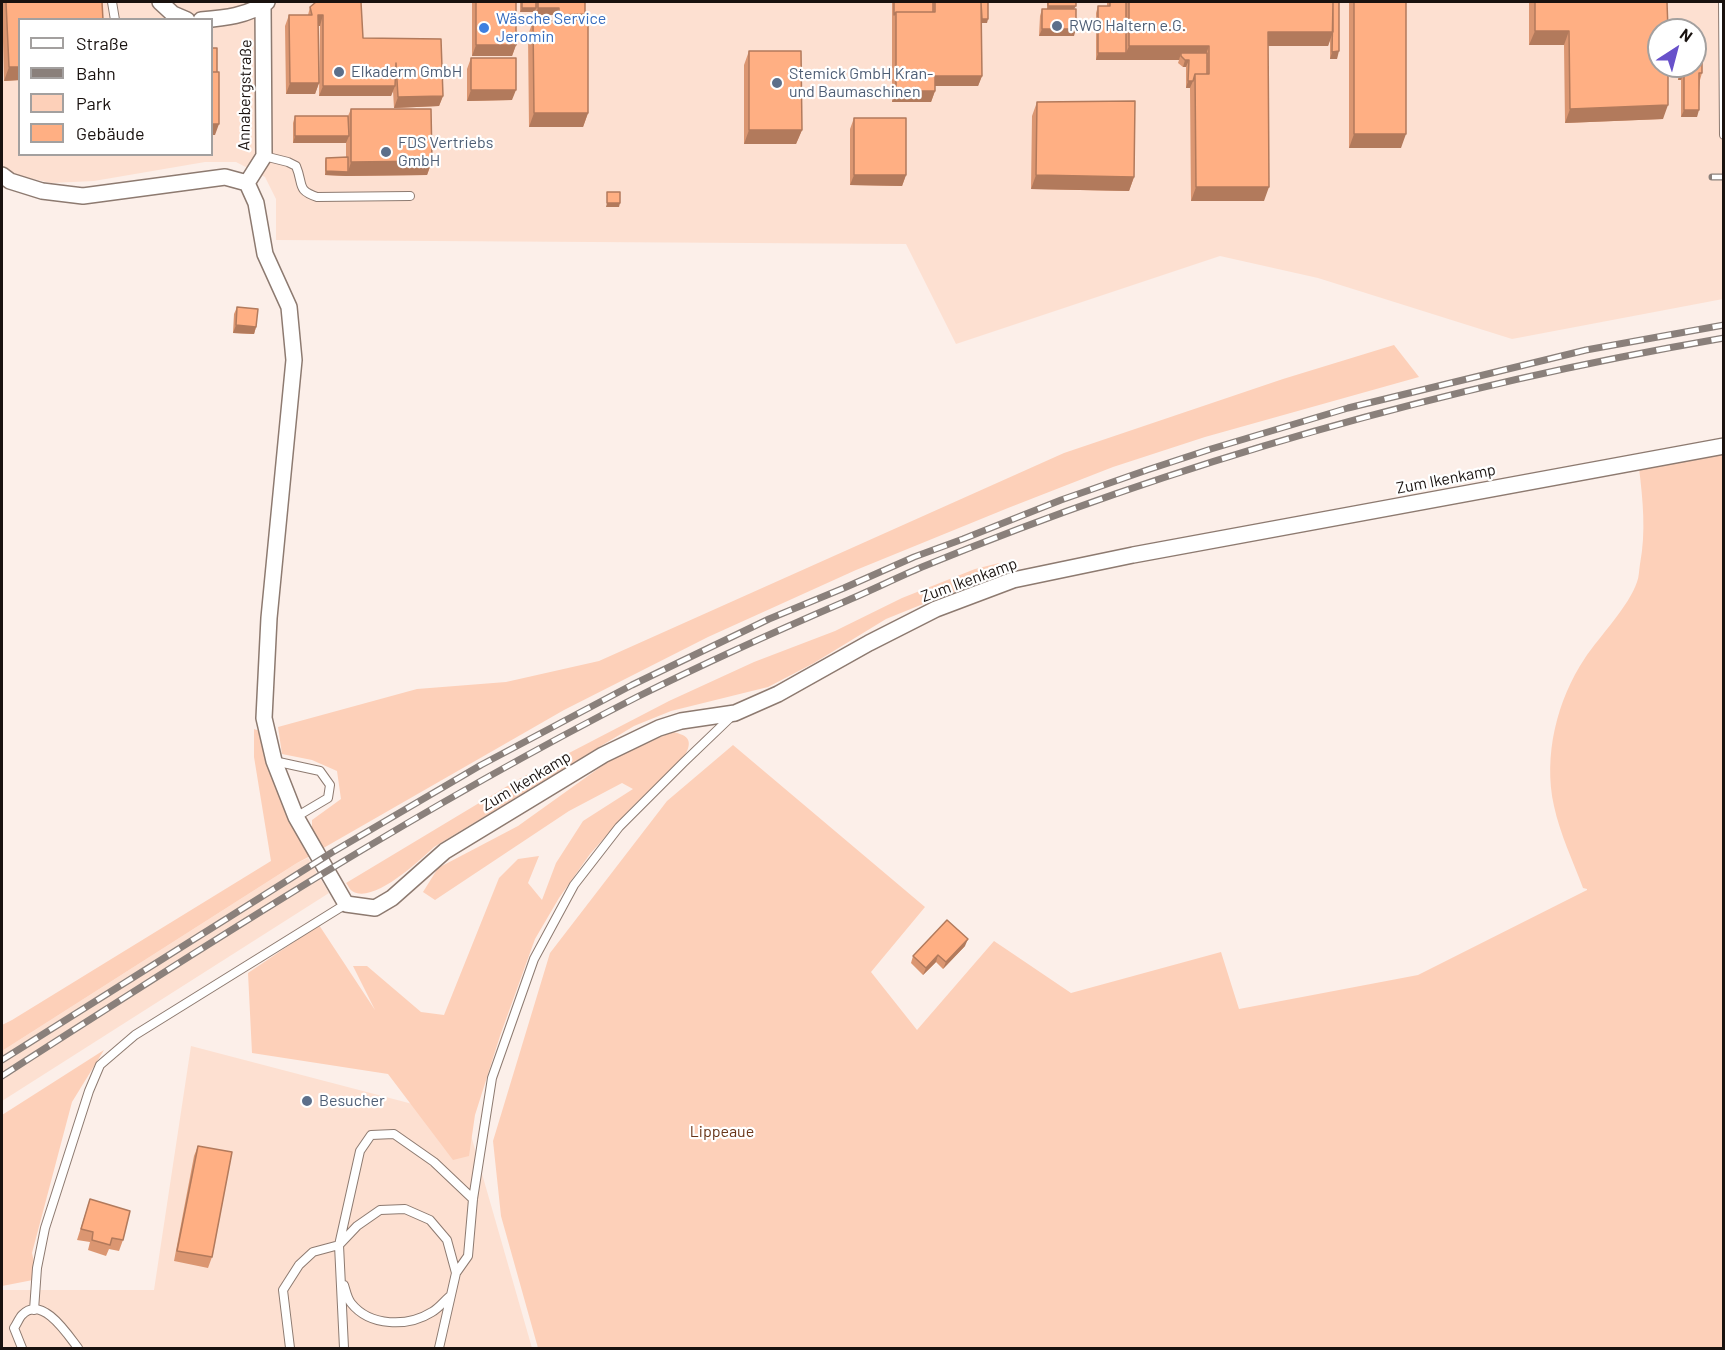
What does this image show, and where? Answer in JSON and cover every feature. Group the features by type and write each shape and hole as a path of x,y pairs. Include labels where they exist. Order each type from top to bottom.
{"street":[{"path":"160,2 179,18"},
{"name":"Annabergstraße","path":"213,19 234,17 265,3 264,156 247,183"},
{"path":"2,176 10,181 42,191 83,196 225,177 247,183 256,203 265,254 289,307 294,360 268,629 264,717 274,761 296,817 346,904"},
{"name":"Zum Ikenkamp","path":"346,904 375,908 392,898 445,851 603,755 670,725 735,713 778,694 869,643 936,609 1014,580 1133,555 1724,446"}],"lane":[{"path":"112,2 115,18"},
{"path":"1723,2 1724,135"},
{"path":"264,156 296,166 302,189 318,197 410,196"},
{"path":"440,1348 456,1273 468,1256 473,1199 492,1078 534,959 574,885 619,827 735,713"},
{"path":"274,761 320,771 330,785 328,798 296,817"},
{"path":"34,1310 37,1268 45,1228 89,1091 100,1065 135,1035 346,904"},
{"path":"344,1348 339,1245 360,1151 370,1135 394,1134 434,1162 473,1199"},
{"path":"290,1348 283,1290 299,1265 313,1252 339,1245 357,1226 380,1210 405,1209 430,1220 447,1240 456,1273"},
{"path":"341,1278 350,1302 364,1314 386,1322 407,1322 433,1312 451,1295"},
{"path":"22,1348 14,1328 23,1313 34,1310 52,1315 78,1348"}],"shaded area":[{"path":"2,2 1723,2 1723,299 1512,339 1318,278 1220,256 956,344 906,244 276,240 276,199 265,177 236,162 205,162 94,181 51,183 12,174 2,166"},
{"path":"308,858 329,893 2,1101 2,1051"},
{"path":"191,1046 466,1118 532,1348 2,1348 2,1290 154,1290"}],"green space":[{"path":"1394,345 1419,377 1205,437 1113,467 856,570 708,637 564,710 320,850 312,829 312,820 341,799 337,771 312,760 282,754 278,727 417,689 506,682 599,661 1064,453 1283,379"},
{"name":"Lippeaue","path":"1723,455 1723,1348 538,1348 501,1216 493,1141 550,953 667,801 733,745 925,907 871,972 917,1030 994,941 1071,993 1221,952 1239,1009 1418,975 1587,890 1583,888 1563,837 1551,787 1552,748 1560,710 1575,674 1628,601 1638,580 1643,528 1639,468"},
{"path":"999,563 1005,573 886,619 814,663 768,687 671,711 634,726 434,847 383,887 361,894 352,891 346,883 519,779 669,701 754,662 835,631 902,598 975,569"},
{"path":"254,729 260,731 270,773 285,810 314,854 2,1051 2,1025 271,861 254,757"},
{"path":"672,732 683,735 688,740 684,757 631,808 590,854 559,898 535,939 500,1036 475,1115 469,1156 453,1160 388,1074 252,1053 248,973 319,925 375,1010 353,966 367,966 421,1012 444,1015 499,878 518,859 539,856 528,883 542,900 556,863 583,821 633,789 622,783 569,811 435,900 423,892 438,868 518,826 613,758"},
{"path":"104,1050 72,1102 32,1253 38,1279 2,1286 2,1115"}],"building":[{"path":"6,2 102,2 103,18 18,18 18,67 9,67"},
{"path":"316,2 361,2 363,38 441,39 443,96 398,97 396,63 395,86 323,86 323,15 318,15 319,83 290,83 289,15 312,15 310,7"},
{"path":"476,2 516,2 516,45 476,45"},
{"path":"522,2 536,2 536,8 522,8"},
{"path":"538,2 585,2 585,14 559,15 559,8 538,8"},
{"path":"894,2 933,2 933,12 896,12 894,15"},
{"path":"935,2 981,2 982,76 935,76 935,91 896,91 896,12 935,12"},
{"path":"981,2 988,2 988,19 982,19"},
{"path":"1048,2 1076,2 1076,6 1048,6"},
{"path":"1110,2 1126,2 1126,53 1098,53 1098,6 1110,6"},
{"path":"1129,2 1333,2 1333,32 1268,32 1269,187 1196,187 1195,74 1209,74 1209,46 1129,46"},
{"path":"1333,2 1339,2 1339,51 1332,52"},
{"path":"1354,2 1406,2 1406,134 1354,134"},
{"path":"1535,2 1667,2 1668,18 1647,18 1647,78 1668,78 1668,105 1570,109 1569,31 1535,31"},
{"name":"RWG Haltern e.G.","path":"1042,9 1076,9 1076,29 1042,29"},
{"path":"588,20 588,113 534,113 533,21"},
{"path":"213,48 217,48 217,72 213,72"},
{"path":"749,51 801,51 802,130 749,130"},
{"path":"1181,53 1207,53 1207,74 1195,74 1193,81 1188,81 1189,60 1185,60"},
{"path":"471,58 516,58 516,90 471,90"},
{"path":"213,72 219,72 219,124 213,124"},
{"path":"1684,78 1699,78 1699,110 1684,110"},
{"path":"1135,101 1134,177 1036,175 1037,102"},
{"name":"FDS Vertriebs GmbH","path":"351,109 431,109 432,161 351,162"},
{"path":"295,116 348,116 349,136 295,136"},
{"path":"854,118 906,118 906,175 854,175"},
{"path":"348,157 348,172 326,171 326,158"},
{"path":"607,192 620,192 620,203 607,203"},
{"path":"237,307 258,309 256,327 236,325"},
{"path":"947,920 968,939 946,962 938,955 926,968 913,956"},
{"path":"198,1146 232,1152 212,1257 177,1251"},
{"path":"90,1199 130,1211 123,1240 112,1238 110,1245 92,1240 93,1232 81,1229"}],"railway":[{"path":"1712,177 1724,177"},
{"path":"2,1060 331,853 481,765 632,685 769,619 914,557 1061,500 1147,470 1348,408 1586,350 1724,325"},
{"path":"2,1076 236,927 394,831 555,740 663,684 922,567 1117,494 1317,431 1418,403 1520,379 1724,338"}],"place":[{"name":"RWG Haltern e.G.","path":"1057,26"},
{"name":"Wäsche Service Jeromin","path":"484,28"},
{"name":"Elkaderm GmbH","path":"339,72"},
{"name":"Stemick GmbH Kran- und Baumaschinen","path":"777,83"},
{"name":"FDS Vertriebs GmbH","path":"386,152"},
{"name":"Besucher","path":"307,1101"}]}
